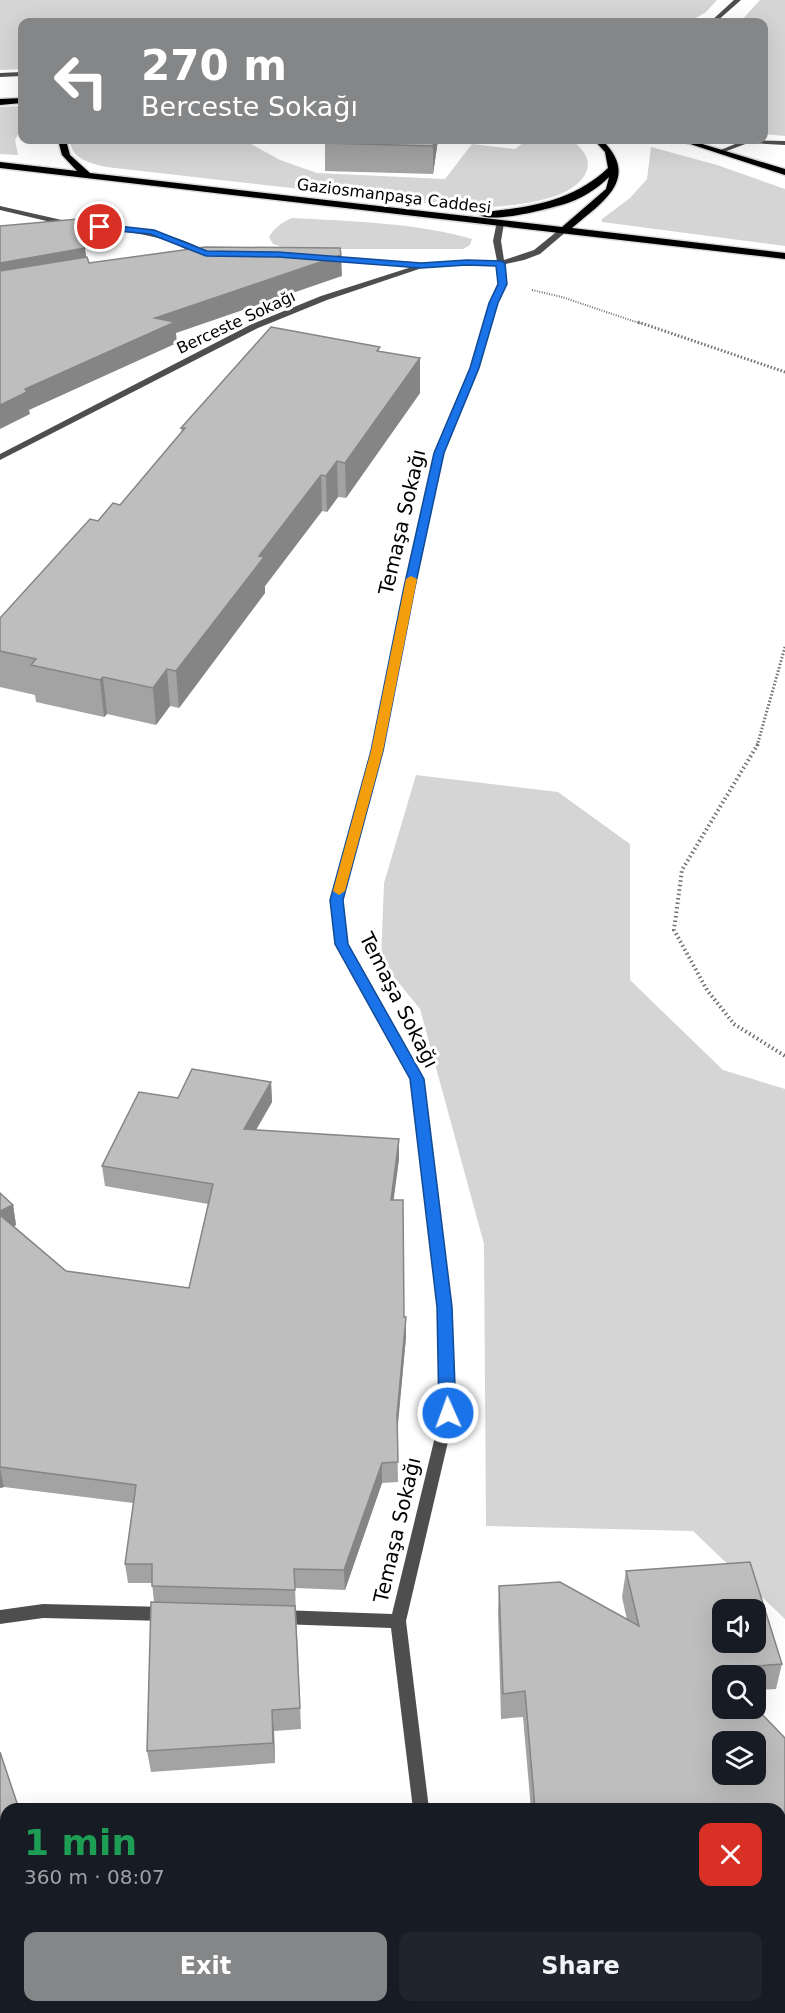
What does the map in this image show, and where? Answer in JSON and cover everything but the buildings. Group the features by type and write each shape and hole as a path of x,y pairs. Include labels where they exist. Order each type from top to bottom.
{"main road":[{"path":"0,102 18,101"},
{"path":"62,144 68,159 86,174"},
{"path":"563,231 610,190 614,181 613,169 609,151 602,144"},
{"path":"697,144 785,172"},
{"name":"Gaziosmanpaşa Caddesi","path":"0,165 785,256"},
{"path":"437,216 482,215 550,206 575,198 596,187 613,169"}],"street":[{"path":"718,18 738,0"},
{"path":"0,75 18,74"},
{"path":"768,142 785,143"},
{"path":"722,151 740,144"},
{"path":"0,208 79,226"},
{"name":"Temaşa Sokağı","path":"420,1803 398,1621 448,1413 445,1307 417,1079 342,944 337,900 377,751 409,587 439,453 475,368 493,303 502,284 497,241 500,223"},
{"path":"35,226 120,227 151,232 206,254"},
{"name":"Berceste Sokağı","path":"0,457 255,326 324,298 421,266 467,262 501,263 537,252 563,231"},
{"path":"184,257 216,254"},
{"path":"314,257 421,266"},
{"path":"0,1617 43,1611 185,1615"},
{"path":"268,1617 398,1621"}],"path":[{"path":"502,284 562,297 785,372"},
{"path":"785,647 757,747 682,870 674,930 707,990 734,1024 785,1056"}],"shaded area":[{"path":"0,0 717,0 706,12 696,18 18,18 18,69 0,70"},
{"path":"760,0 785,0 785,136 768,134 768,18 744,18"},
{"path":"18,106 18,135 15,140 18,155 0,154 0,107"},
{"path":"71,144 251,144 280,160 317,173 445,179 472,144 515,149 522,144 577,144 584,152 588,165 580,182 568,191 552,197 515,205 467,208 106,167 82,159"},
{"path":"651,147 717,165 785,189 785,246 602,222 602,219 630,198 647,179"},
{"path":"292,218 407,226 472,239 470,245 463,249 315,249 285,248 273,244 269,237 271,234"},
{"path":"416,775 558,792 630,844 630,980 723,1070 785,1089 785,1619 693,1531 486,1526 484,1244 420,1009 381,961 384,883"}],"slow traffic":[{"path":"339,891 377,751 411,579"}],"route":[{"path":"100,227 120,227 151,232 206,254 278,254 421,266 467,262 501,263 502,284 493,303 475,368 439,453 409,587 377,751 337,900 342,944 417,1079 445,1307 448,1413"}]}
